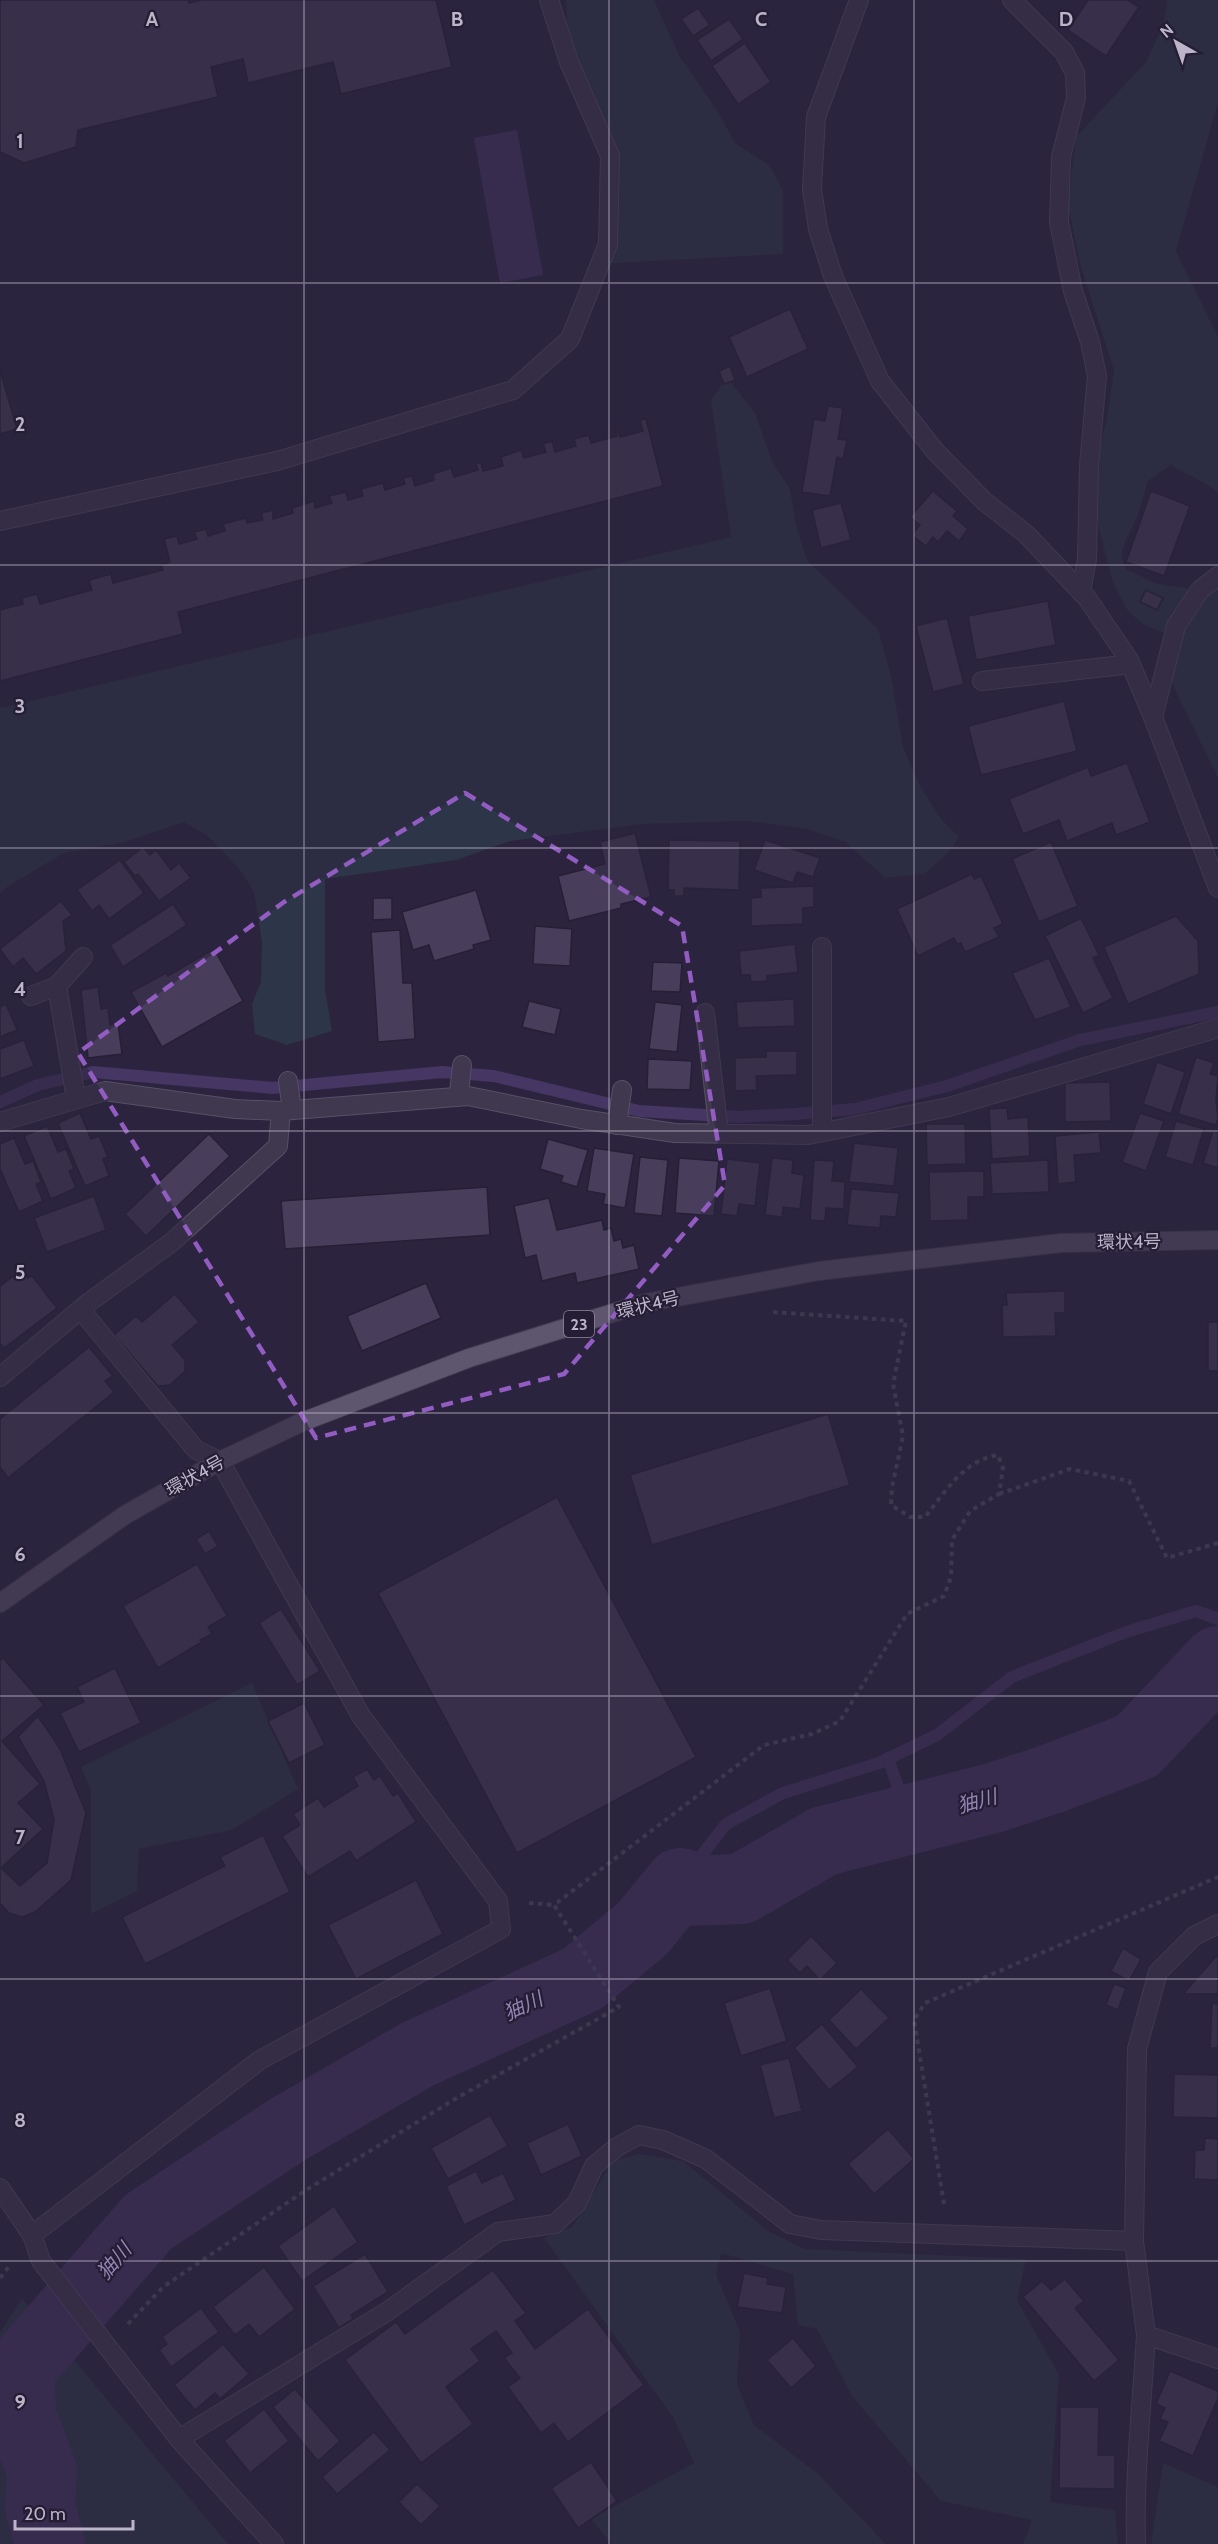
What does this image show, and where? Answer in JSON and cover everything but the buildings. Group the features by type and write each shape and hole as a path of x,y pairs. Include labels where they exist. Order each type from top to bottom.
{"main road":[{"name":"環状4号","path":"0,1603 125,1515 220,1461 302,1422 469,1358 645,1303 819,1271 1061,1243 1218,1240"}],"street":[{"path":"0,521 277,461 513,390 570,339 608,244 610,156 569,62 549,0"},
{"path":"859,0 816,117 812,189 818,229 833,276 880,381 951,468 984,501 1026,534 1081,592 1131,664 1218,888"},
{"path":"1012,0 1064,52 1075,73 1076,98 1061,157 1059,222 1073,291 1090,342 1097,376 1089,465 1087,559 1081,592"},
{"path":"1153,717 1176,626 1200,590 1218,576"},
{"path":"982,681 1131,664"},
{"path":"822,947 822,1127"},
{"path":"31,996 57,986 84,957"},
{"path":"57,986 75,1097"},
{"path":"705,1013 719,1132"},
{"path":"0,1122 75,1097 105,1091 234,1109 288,1110 458,1095 675,1132 808,1135 822,1127 950,1107 1218,1028"},
{"path":"458,1095 462,1065"},
{"path":"0,1377 81,1310 172,1242 278,1146 288,1110 288,1080"},
{"path":"617,1123 622,1090"},
{"path":"32,2235 260,2060 501,1929 498,1901 361,1716 220,1461 196,1450 81,1310"},
{"path":"1136,2544 1135,2497 1141,2438 1146,2335 1134,2241 1137,2049 1158,1972 1194,1936 1218,1924"},
{"path":"179,2439 388,2311 498,2232 555,2224 577,2203 594,2166 617,2147 639,2135 663,2140 705,2159 790,2224 821,2230 1134,2241"},
{"path":"0,2188 32,2235 41,2261 179,2439 273,2544"},
{"path":"1146,2335 1218,2359"}],"path":[{"path":"764,1311 906,1321 893,1384 903,1437 892,1487 891,1505 910,1517 925,1517 961,1473 985,1457 998,1455 1003,1468 999,1494"},
{"path":"108,2345 163,2287 316,2184 455,2099 619,2007 554,1905 764,1745 812,1734 840,1721 908,1614 944,1596 951,1577 952,1540 970,1511 999,1494 1070,1469 1129,1481 1167,1558 1218,1544"},
{"path":"949,2234 914,2020 926,2003 1218,1877"}],"highlighted area":[{"path":"465,793 682,926 725,1185 564,1374 316,1438 187,1225 78,1053 284,902"}],"shaded area":[{"path":"566,0 654,0 680,57 717,110 735,143 769,165 783,190 783,254 600,264 610,156 569,62"},
{"path":"1167,0 1218,0 1218,102 1176,251 1218,337 1218,493 1171,465 1148,481 1138,515 1121,556 1126,569 1158,584 1200,590 1218,576 1218,778 1165,669 1175,626 1164,633 1143,624 1128,611 1113,583 1098,525 1096,488 1097,457 1107,419 1114,370 1080,264 1068,205 1076,137 1146,62 1164,23"},
{"path":"517,130 543,275 500,283 474,138"},
{"path":"727,377 755,413 772,461 790,489 796,525 807,560 878,629 891,676 903,747 920,786 941,819 959,837 949,852 924,874 886,878 845,842 807,829 749,821 643,824 510,841 456,860 325,879 325,989 332,1031 287,1045 255,1034 252,1004 261,982 262,942 254,892 240,870 208,836 184,822 125,842 64,853 7,887 0,894 0,708 731,537 711,400"},
{"path":"252,1683 298,1789 232,1830 139,1849 137,1891 91,1914 91,1790 81,1767"},
{"path":"639,2154 683,2161 768,2231 805,2249 1026,2259 1017,2300 1059,2375 1050,2502 1115,2510 1118,2544 1023,2544 1032,2520 941,2501 852,2396 817,2329 798,2325 793,2274 721,2253 716,2274 740,2332 737,2385 754,2425 817,2473 886,2544 612,2544 591,2519 694,2463 673,2417 544,2238 572,2227 613,2161"},
{"path":"22,2298 228,2544 0,2544 0,2333"},
{"path":"1163,2463 1218,2487 1218,2544 1151,2544"}],"waterway":[{"path":"0,1102 38,1085 93,1072 273,1088 442,1072 494,1076 639,1111 738,1117 794,1114 855,1109 947,1086 1080,1040 1218,1012"},
{"path":"680,1883 726,1824 783,1793 879,1763 937,1735 1012,1677 1126,1632 1196,1611 1218,1619"},
{"name":"㹨川","path":"50,2544 40,2507 42,2471 21,2416 20,2369 148,2222 287,2130 418,2054 582,1979 642,1929 680,1883 685,1891 741,1889 824,1841 993,1798 1054,1778 1137,1746 1218,1661"},
{"path":"888,1758 909,1820"}]}
